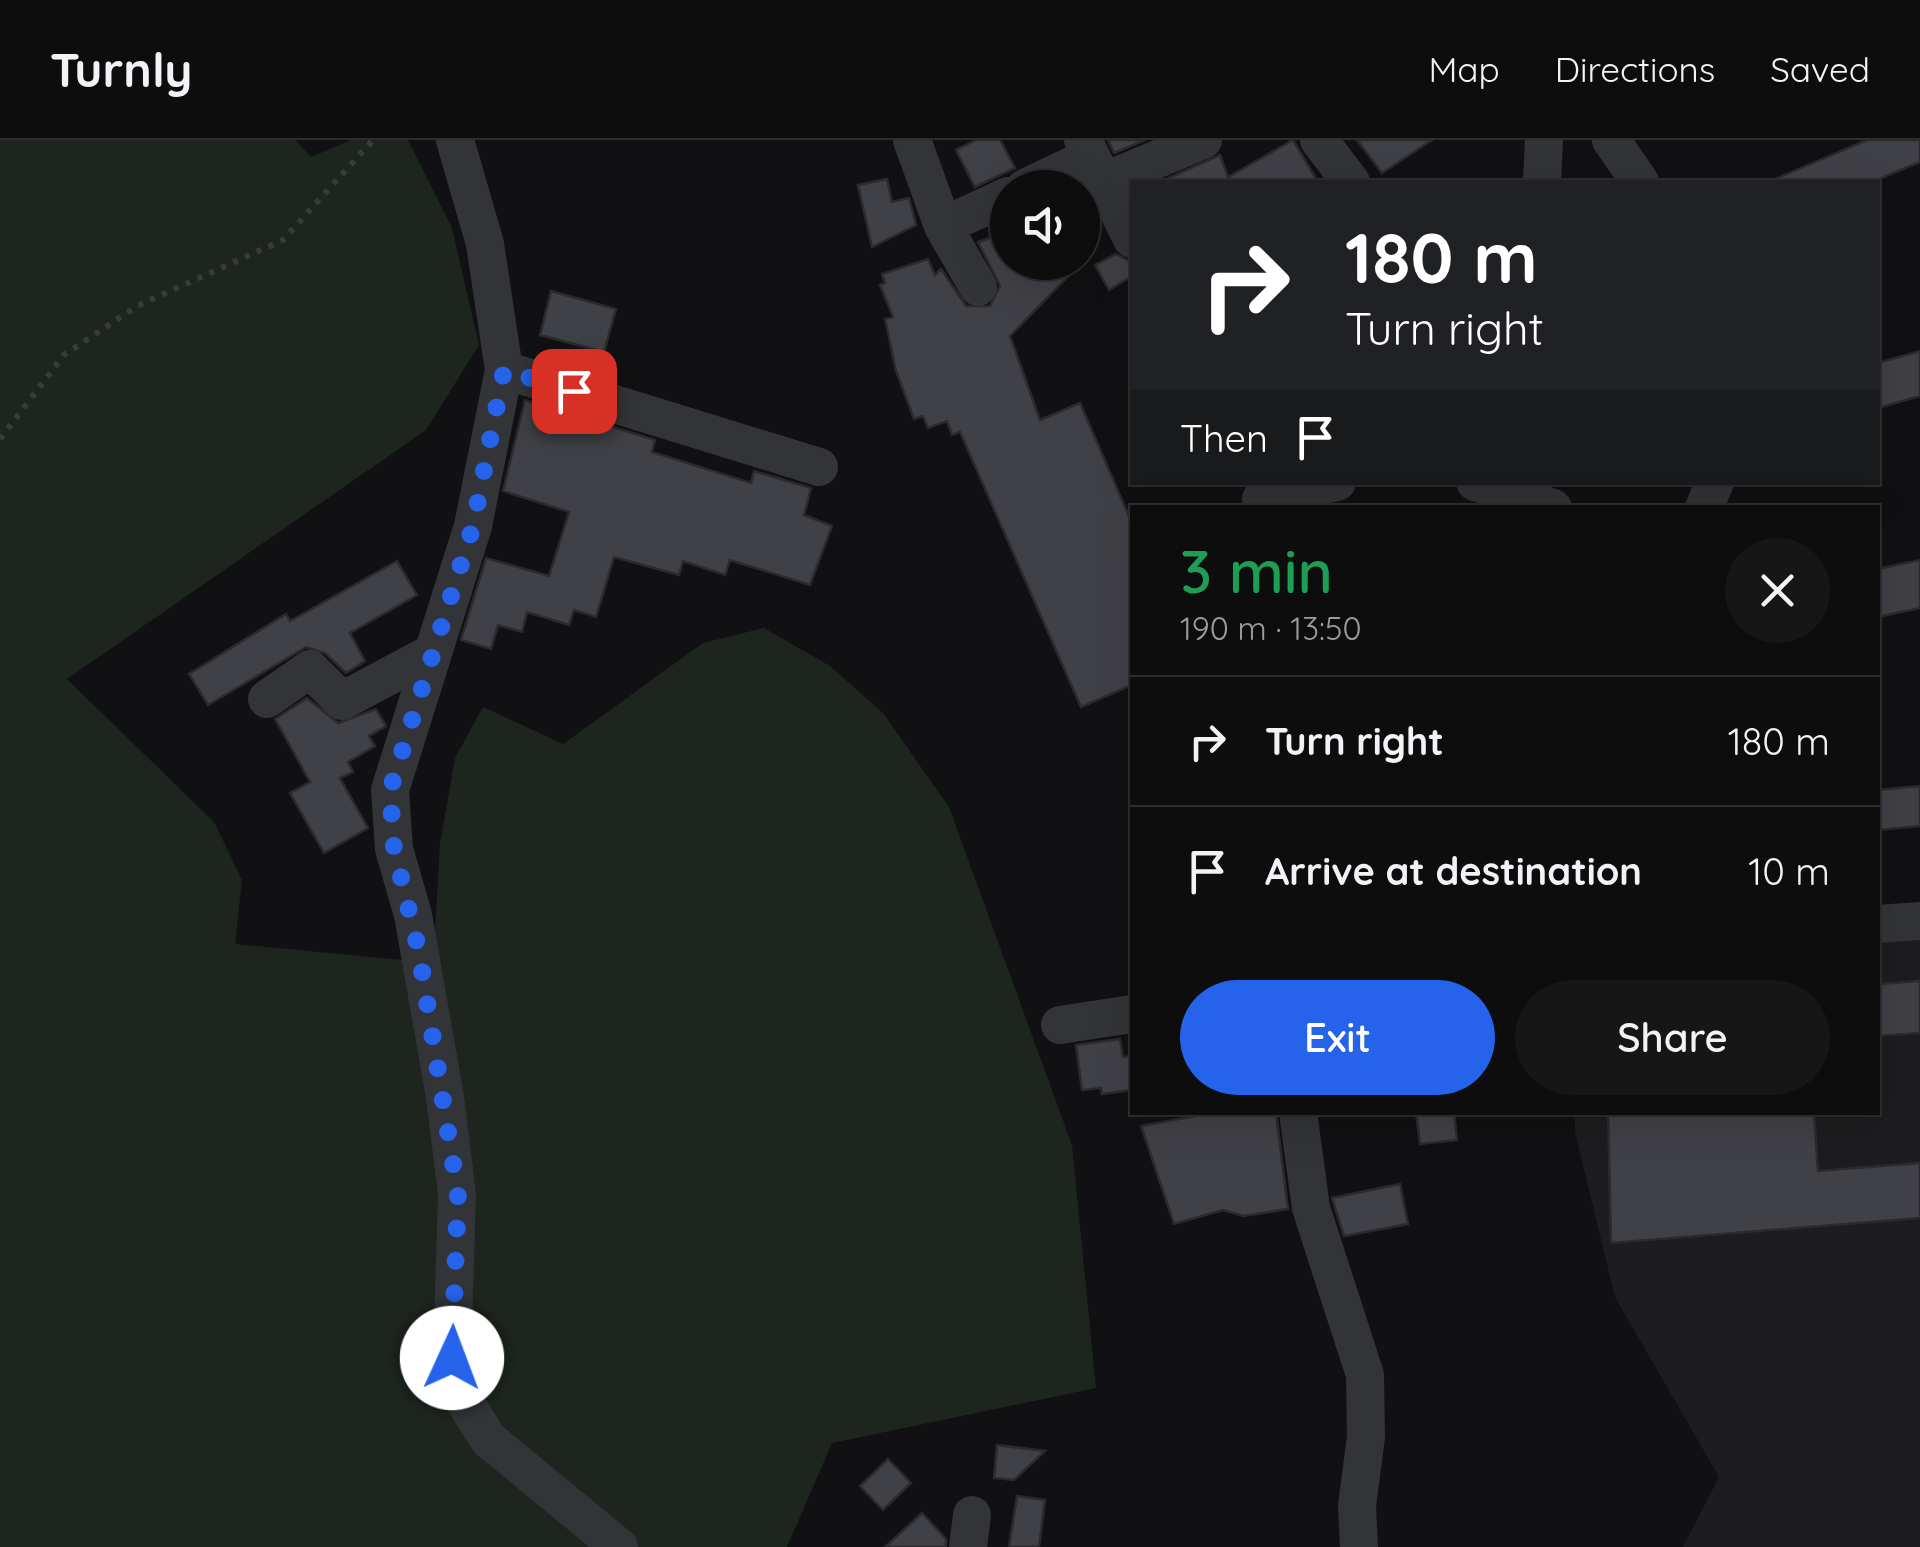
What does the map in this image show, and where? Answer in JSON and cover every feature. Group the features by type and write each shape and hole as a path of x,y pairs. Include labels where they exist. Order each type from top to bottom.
{"street":[{"path":"454,140 485,244 504,370 473,526 390,790 394,848 419,952 458,1194 452,1358 464,1400 488,1438 619,1547"},
{"path":"912,140 943,226 978,287"},
{"path":"1068,170 1092,160 1203,140"},
{"path":"1319,140 1349,180"},
{"path":"1542,180 1544,140"},
{"path":"1611,140 1639,180"},
{"path":"1092,160 1130,235"},
{"path":"943,226 990,204"},
{"path":"504,370 819,467"},
{"path":"1260,496 1321,485"},
{"path":"1484,485 1538,502"},
{"path":"266,699 310,669 342,700 430,654"},
{"path":"1880,924 1920,921"},
{"path":"1060,1025 1130,1014"},
{"path":"1298,1115 1311,1208 1365,1374 1366,1436 1357,1506 1359,1547"}],"path":[{"path":"0,438 64,355 137,306 283,240 373,140"}],"shaded area":[{"path":"0,140 295,140 311,157 351,140 408,140 452,228 479,345 426,430 67,679 214,822 242,880 235,944 433,963 440,844 455,758 483,707 563,744 703,643 764,628 830,666 883,713 949,807 1072,1145 1096,1388 832,1443 787,1547 0,1547"},
{"path":"1920,933 1920,1547 1683,1547 1719,1477 1615,1297 1575,1132 1575,1115 1880,1115 1880,937"}],"building":[{"path":"976,140 1000,140 1015,168 990,170 990,180 975,187 956,150"},
{"path":"1108,140 1145,140 1114,153"},
{"path":"1293,140 1317,180 1164,180 1220,155 1228,177"},
{"path":"1357,140 1432,140 1382,173"},
{"path":"1867,140 1920,140 1920,162 1877,180 1773,180"},
{"path":"887,179 892,202 909,198 916,225 872,247 858,185"},
{"path":"990,238 990,266 978,242"},
{"path":"1116,254 1129,261 1130,277 1109,290 1100,274 1100,262"},
{"path":"928,259 935,275 941,269 966,306 990,306 1000,286 997,280 1064,280 1010,336 1040,420 1080,403 1130,518 1130,686 1081,707 960,432 952,435 947,421 928,428 923,416 914,419 896,371 885,319 893,317 880,285 885,283 882,274"},
{"path":"551,291 616,309 604,352 540,335"},
{"path":"1920,351 1920,396 1880,407 1880,362"},
{"path":"525,400 655,440 652,452 751,483 754,471 811,488 804,515 832,526 810,585 730,560 725,575 683,561 679,575 614,557 596,617 574,610 569,625 527,612 522,632 498,625 491,649 461,640 486,558 549,576 569,512 503,491"},
{"path":"1920,560 1920,608 1880,617 1880,569"},
{"path":"397,561 417,595 350,633 365,661 346,673 325,653 306,647 208,705 189,674 286,614 290,621"},
{"path":"307,698 338,723 376,709 386,726 369,736 375,746 348,762 353,772 340,778 368,828 324,853 290,793 310,782 275,719"},
{"path":"1920,786 1920,826 1880,830 1880,790"},
{"path":"1920,981 1920,1033 1880,1036 1880,984"},
{"path":"1120,1039 1123,1057 1130,1056 1130,1090 1102,1094 1101,1088 1082,1090 1076,1045"},
{"path":"1201,1115 1276,1115 1288,1209 1244,1216 1223,1210 1174,1224 1141,1126"},
{"path":"1416,1115 1454,1115 1457,1140 1420,1144"},
{"path":"1608,1115 1814,1115 1818,1171 1920,1163 1920,1218 1611,1243"},
{"path":"1400,1184 1408,1224 1344,1236 1332,1198"},
{"path":"997,1445 1045,1451 1014,1480 994,1478"},
{"path":"888,1459 911,1483 883,1510 860,1486"},
{"path":"1017,1496 1045,1500 1039,1547 1009,1547"},
{"path":"922,1513 946,1539 946,1547 885,1547"}],"route":[{"path":"452,1358 458,1194 419,952 394,848 390,790 473,526 504,370 574,391"}]}
